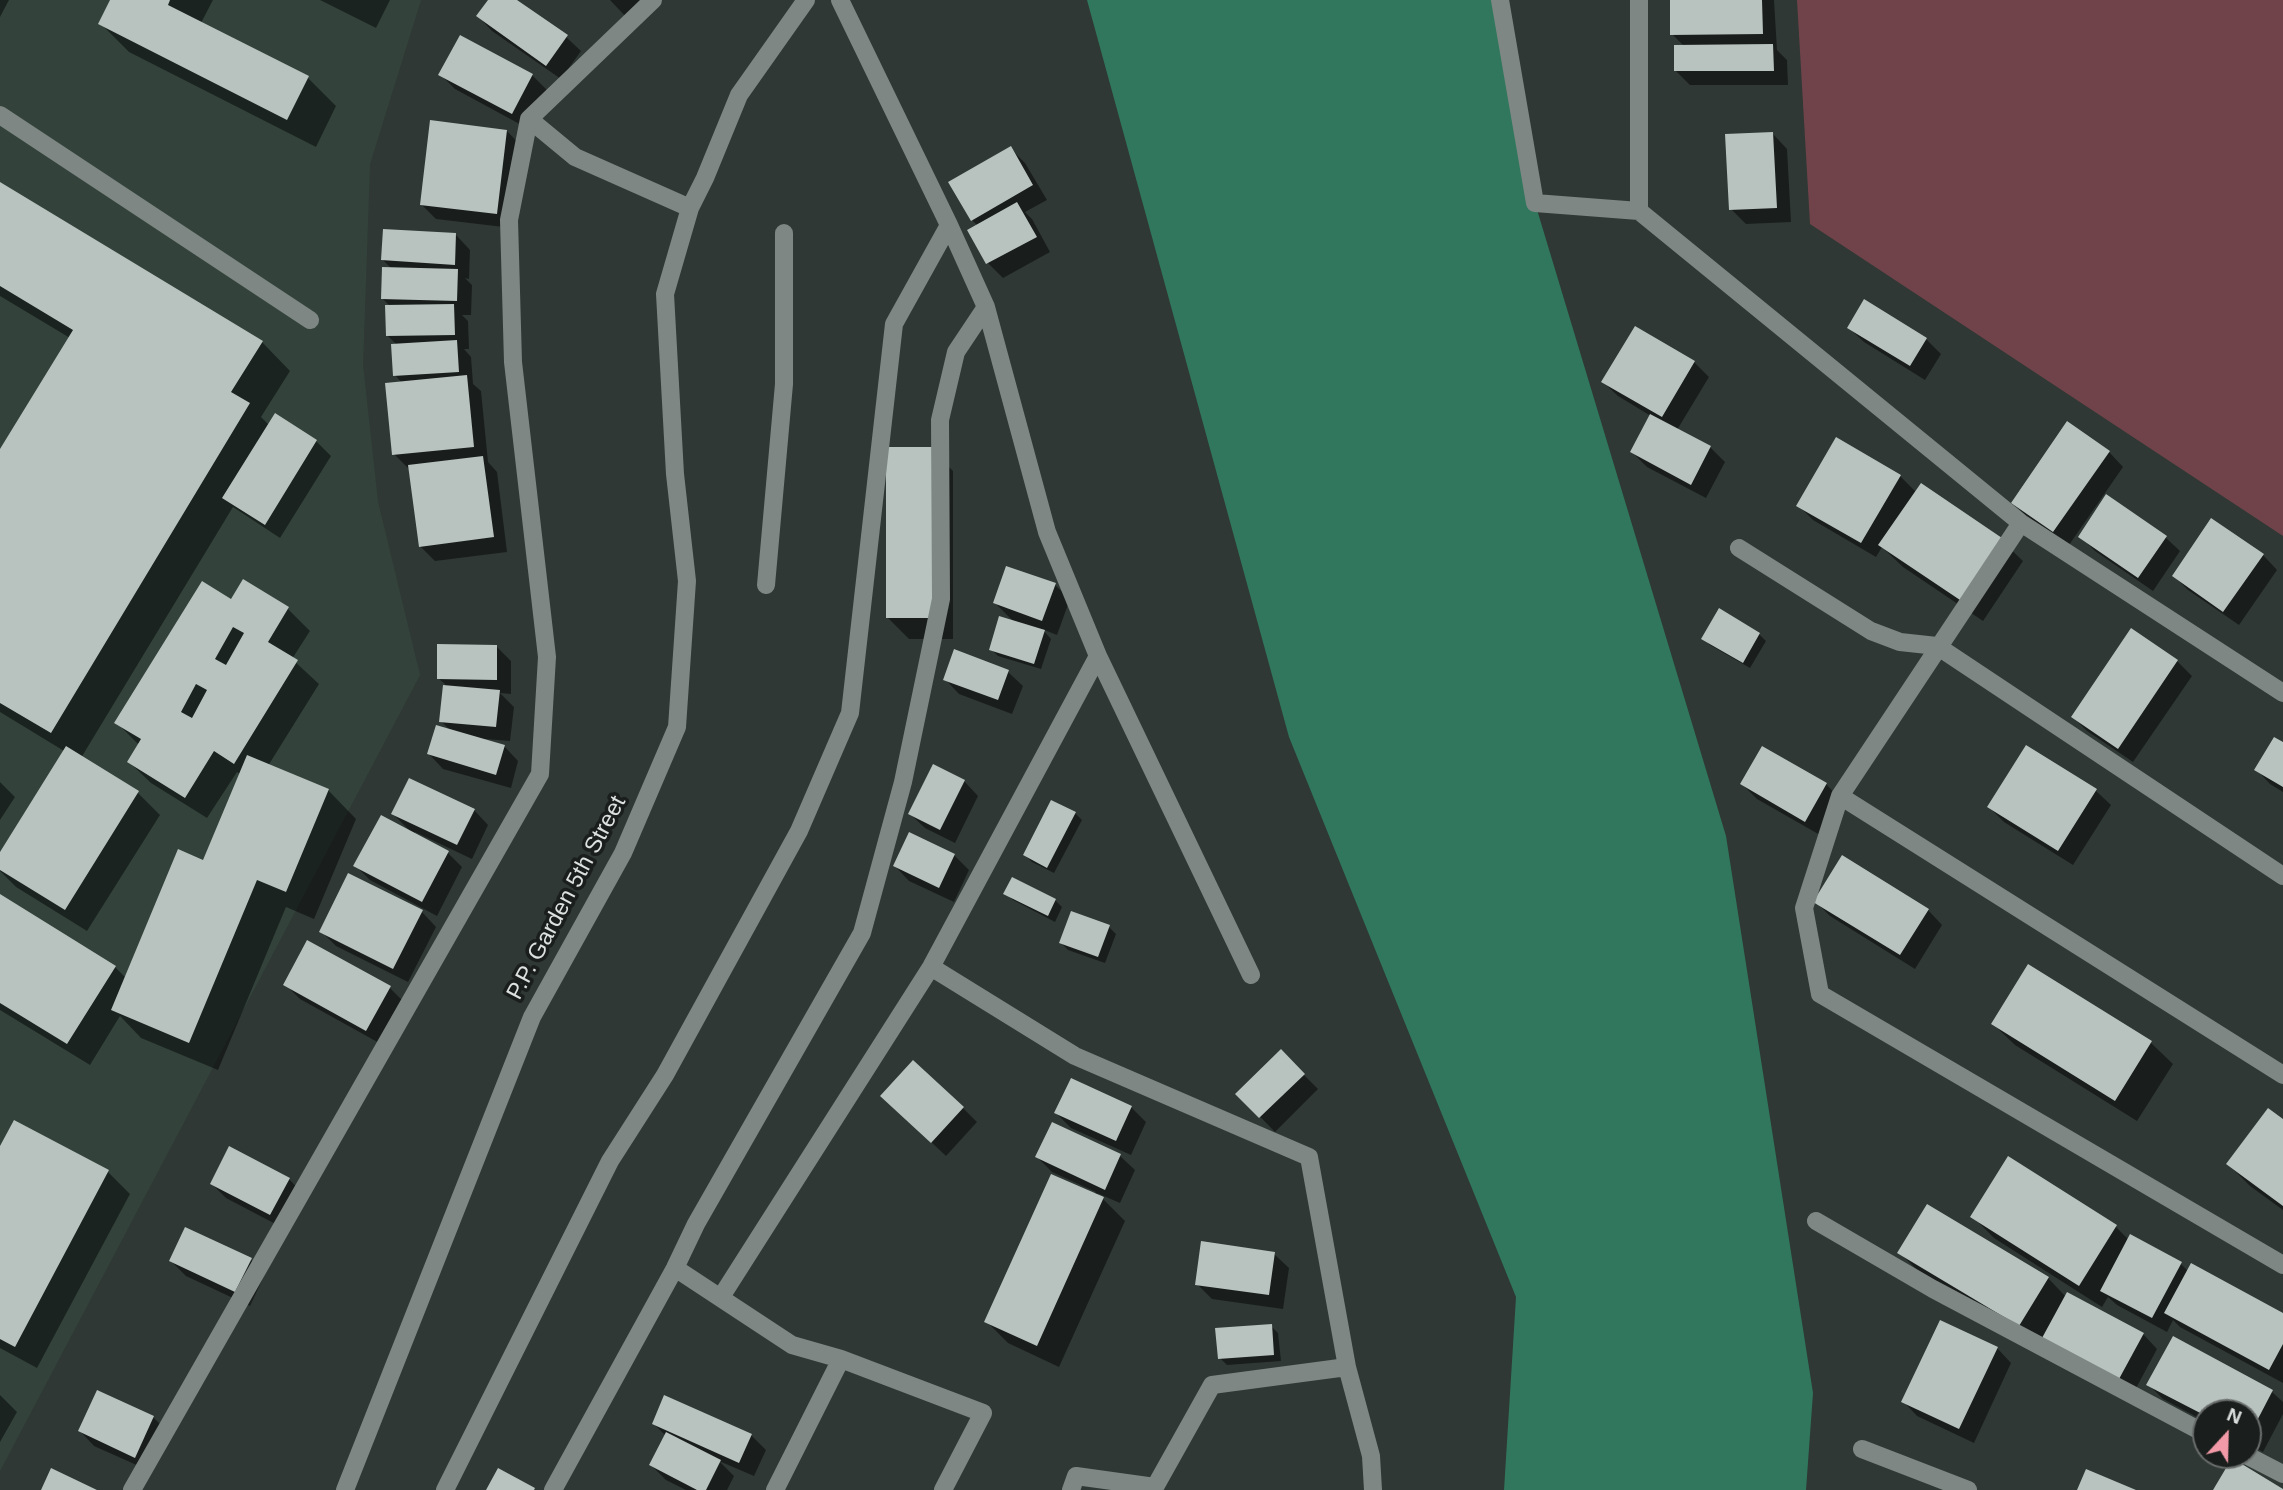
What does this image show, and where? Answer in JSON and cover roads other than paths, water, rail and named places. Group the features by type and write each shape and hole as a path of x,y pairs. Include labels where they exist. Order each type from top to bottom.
{"street":[{"path":"132,1490 540,774 547,657 513,362 509,220 529,119 653,0"},
{"name":"P.P. Garden 5th Street","path":"345,1490 532,1017 623,853 677,727 687,581 676,474 665,294 690,208 739,95 806,0"},
{"path":"840,0 950,225 986,307 1047,531 1097,656 1251,975"},
{"path":"1500,0 1535,202 1640,211 2021,523 2283,693"},
{"path":"1639,0 1640,211"},
{"path":"0,115 310,320"},
{"path":"529,119 575,157 690,208"},
{"path":"445,1490 610,1161 665,1075 799,831 850,713 894,324 950,225"},
{"path":"766,585 784,384 784,233"},
{"path":"554,1490 675,1268 696,1224 862,933 903,782 941,599 940,420 956,352 986,307"},
{"path":"2021,523 1840,796 1804,908 1820,994 2283,1265"},
{"path":"1739,548 1871,631 1900,642 1937,646 2283,876"},
{"path":"721,1297 931,967 1097,656"},
{"path":"1840,796 2283,1075"},
{"path":"931,967 1074,1056 1309,1157 1347,1367 1371,1456 1373,1490"},
{"path":"1816,1221 1933,1289 2192,1427"},
{"path":"675,1268 792,1345 841,1359 982,1413 943,1490"},
{"path":"775,1490 841,1359"},
{"path":"1071,1490 1076,1476 1155,1487 1212,1385 1347,1367"},
{"path":"1862,1449 1969,1490"},
{"path":"2262,1463 2283,1474"}]}
